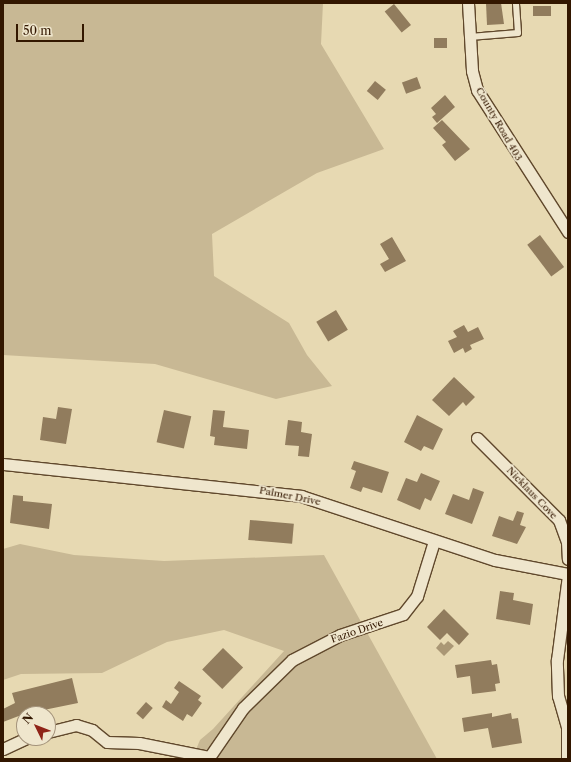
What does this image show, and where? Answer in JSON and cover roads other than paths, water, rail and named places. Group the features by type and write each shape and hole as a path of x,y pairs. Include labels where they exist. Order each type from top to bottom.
{"street":[{"name":"County Road 403","path":"468,3 470,37 477,90 568,232"},
{"name":"Nicklaus Cove","path":"477,438 559,520 567,542 568,559"},
{"name":"Palmer Drive","path":"3,464 301,496 434,541 509,564 568,574"},
{"name":"Fazio Drive","path":"208,758 243,708 292,660 340,635 403,614 417,596 434,541"},
{"path":"567,759 567,727 558,696 557,660 568,574"},
{"path":"56,730 76,725 92,730 106,742 139,743 208,758"},
{"path":"3,749 16,743"}],"lane":[{"path":"470,37 518,32 516,3"}]}
